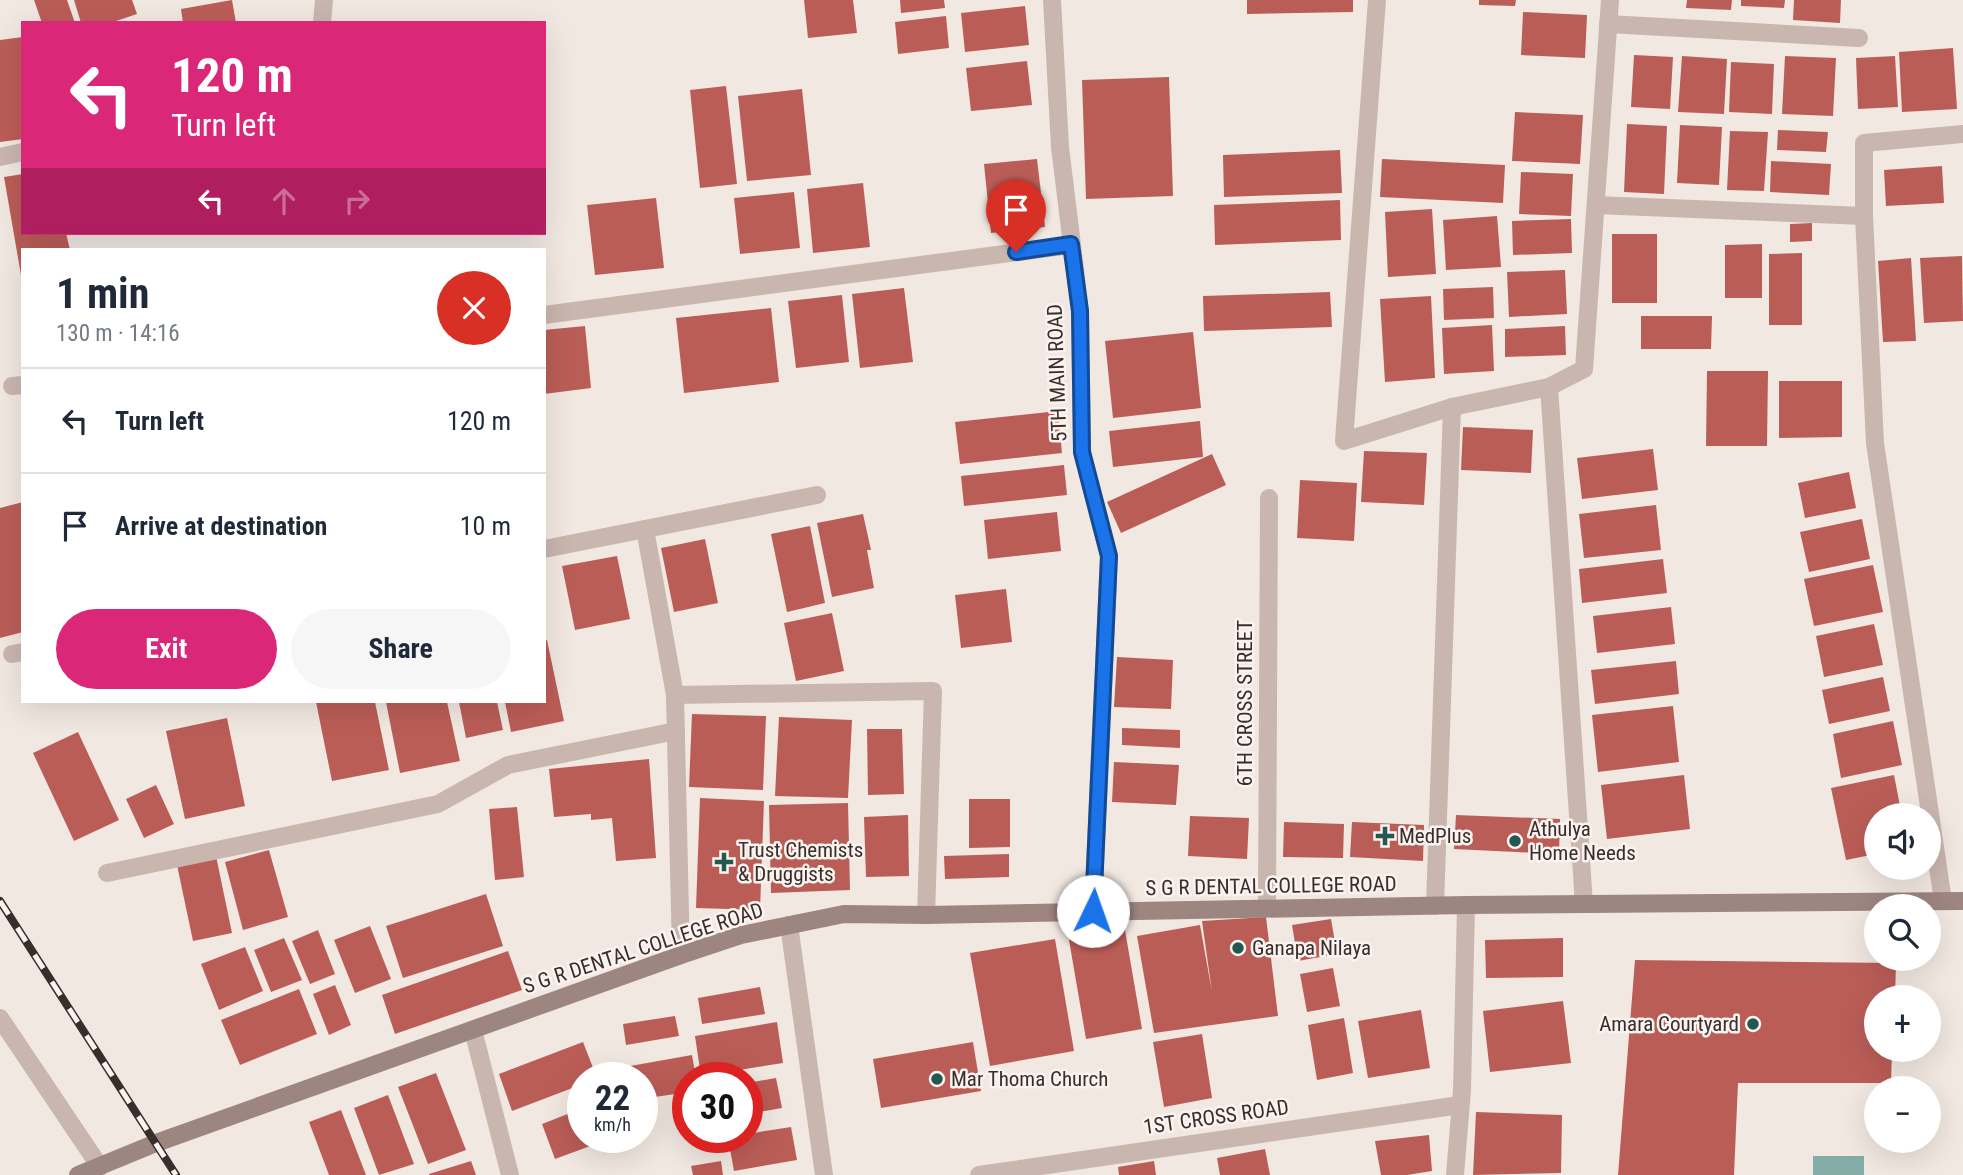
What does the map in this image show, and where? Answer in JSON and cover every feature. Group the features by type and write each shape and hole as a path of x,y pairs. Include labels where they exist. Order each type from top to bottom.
{"street":[{"path":"322,21 324,0"},
{"name":"5TH MAIN ROAD","path":"1052,0 1060,147 1080,311 1082,452 1109,556 1093,911"},
{"path":"1377,0 1344,441 1452,407 1549,387 1584,369 1609,0"},
{"path":"1608,24 1859,38"},
{"path":"1943,901 1875,443 1864,216 1864,143 1963,134"},
{"path":"0,157 21,152"},
{"path":"1596,205 1864,216"},
{"path":"546,315 1071,244"},
{"path":"1549,387 1584,904"},
{"path":"1435,906 1452,407"},
{"path":"546,549 817,495"},
{"name":"6TH CROSS STREET","path":"1267,908 1269,498"},
{"path":"645,529 675,695 681,954"},
{"path":"675,695 933,691 926,915"},
{"path":"107,873 438,804 508,765 676,731"},
{"name":"S G R DENTAL COLLEGE ROAD","path":"78,1175 156,1143 681,954 741,935 844,914 1963,901"},
{"path":"1455,1175 1462,1090 1466,905"},
{"path":"789,925 824,1175"},
{"path":"0,1018 100,1167"},
{"path":"473,1030 510,1175"},
{"name":"1ST CROSS ROAD","path":"979,1175 1460,1105"}],"water":[{"path":"1813,1156 1864,1156 1864,1175 1813,1175"}],"building":[{"path":"34,0 67,0 74,21 41,21"},
{"path":"74,0 132,0 137,14 116,21 80,21"},
{"path":"232,0 236,21 183,21 181,9"},
{"path":"804,0 853,0 857,33 808,38"},
{"path":"900,0 944,0 945,8 901,13"},
{"path":"1247,0 1353,0 1353,12 1247,14"},
{"path":"1479,0 1516,0 1515,6 1479,5"},
{"path":"1687,0 1732,0 1731,10 1686,8"},
{"path":"1741,0 1785,0 1784,8 1741,6"},
{"path":"1794,0 1841,0 1840,23 1793,20"},
{"path":"1025,6 1029,45 965,52 961,13"},
{"path":"1523,12 1587,15 1585,58 1521,55"},
{"path":"946,16 949,48 898,54 895,22"},
{"path":"21,37 21,139 0,142 0,40"},
{"path":"1953,48 1957,109 1902,112 1899,52"},
{"path":"1634,55 1673,57 1670,109 1631,107"},
{"path":"1682,56 1727,59 1724,114 1678,112"},
{"path":"1785,56 1836,58 1833,116 1782,114"},
{"path":"1895,56 1898,107 1858,109 1856,58"},
{"path":"1027,61 1032,105 971,111 966,68"},
{"path":"1731,62 1774,64 1772,114 1729,112"},
{"path":"1169,77 1173,196 1086,199 1082,80"},
{"path":"726,86 737,184 700,188 690,90"},
{"path":"802,89 811,175 747,181 738,96"},
{"path":"1515,112 1583,115 1580,164 1512,161"},
{"path":"1627,124 1667,126 1664,194 1624,192"},
{"path":"1680,125 1722,127 1719,185 1677,183"},
{"path":"1778,130 1828,132 1826,152 1777,150"},
{"path":"1730,131 1768,132 1764,191 1727,190"},
{"path":"1340,150 1342,193 1224,197 1223,155"},
{"path":"1037,159 1045,227 991,233 984,164"},
{"path":"1382,159 1505,165 1503,203 1380,197"},
{"path":"1771,161 1831,164 1829,195 1770,192"},
{"path":"1942,166 1944,203 1886,206 1884,170"},
{"path":"1521,172 1573,174 1571,216 1519,214"},
{"path":"21,174 21,235 66,235 70,248 21,248 21,275 4,177"},
{"path":"863,183 870,247 813,253 807,189"},
{"path":"794,192 800,248 740,254 734,198"},
{"path":"656,198 664,268 595,275 587,205"},
{"path":"1340,200 1341,240 1215,245 1214,205"},
{"path":"1432,209 1436,274 1388,277 1385,212"},
{"path":"1497,216 1501,267 1446,270 1443,220"},
{"path":"1571,219 1572,253 1513,255 1512,221"},
{"path":"1812,223 1812,241 1790,242 1790,224"},
{"path":"1612,234 1657,234 1657,303 1612,303"},
{"path":"1762,244 1762,298 1725,298 1725,245"},
{"path":"1802,253 1802,325 1769,325 1769,254"},
{"path":"1962,256 1963,321 1924,323 1920,258"},
{"path":"1911,258 1916,341 1883,342 1878,261"},
{"path":"1565,270 1567,314 1509,317 1507,272"},
{"path":"1493,287 1494,318 1444,320 1443,289"},
{"path":"904,288 913,362 860,368 852,294"},
{"path":"1330,292 1332,327 1204,331 1203,296"},
{"path":"842,295 849,362 796,368 788,301"},
{"path":"1431,296 1435,378 1385,382 1380,299"},
{"path":"771,308 779,382 684,393 676,318"},
{"path":"1641,316 1712,316 1711,349 1641,349"},
{"path":"1492,325 1494,371 1444,374 1442,328"},
{"path":"585,326 591,388 546,394 546,330"},
{"path":"1565,326 1566,355 1505,357 1505,329"},
{"path":"1193,332 1201,408 1113,418 1105,341"},
{"path":"1707,371 1768,371 1767,446 1706,446"},
{"path":"1779,381 1842,381 1842,437 1779,438"},
{"path":"1058,411 1062,453 960,464 955,422"},
{"path":"1200,421 1203,457 1113,467 1109,431"},
{"path":"1463,427 1533,430 1531,473 1461,470"},
{"path":"1653,449 1658,490 1582,499 1577,458"},
{"path":"1364,451 1427,453 1424,505 1361,502"},
{"path":"1212,454 1226,485 1121,533 1107,502"},
{"path":"1064,465 1067,495 964,506 961,476"},
{"path":"1849,472 1856,508 1805,518 1798,483"},
{"path":"1300,480 1357,483 1354,541 1297,538"},
{"path":"21,503 21,633 0,638 0,508"},
{"path":"1656,505 1661,550 1584,558 1579,514"},
{"path":"1057,512 1061,551 988,559 984,520"},
{"path":"863,514 871,550 867,550 874,588 832,597 817,523"},
{"path":"1862,519 1870,559 1809,572 1800,532"},
{"path":"810,526 825,603 787,612 771,534"},
{"path":"705,539 718,603 674,612 661,548"},
{"path":"617,556 630,619 575,630 562,566"},
{"path":"1663,559 1667,593 1582,603 1579,569"},
{"path":"1873,565 1883,612 1814,626 1804,579"},
{"path":"1006,589 1012,642 961,648 955,595"},
{"path":"1671,607 1675,644 1597,653 1593,616"},
{"path":"832,613 844,671 796,681 784,623"},
{"path":"1874,624 1883,665 1824,677 1816,636"},
{"path":"546,640 564,721 511,732 505,703 546,703"},
{"path":"1117,657 1173,660 1171,709 1114,707"},
{"path":"1676,661 1679,694 1595,704 1591,670"},
{"path":"1883,677 1890,711 1829,724 1822,690"},
{"path":"316,703 375,703 389,770 332,781"},
{"path":"386,703 447,703 460,761 400,773"},
{"path":"459,703 497,703 503,730 466,738"},
{"path":"1673,706 1679,762 1598,772 1592,715"},
{"path":"692,714 766,716 763,790 689,787"},
{"path":"779,717 852,720 848,798 775,796"},
{"path":"227,718 245,806 185,819 166,731"},
{"path":"1893,721 1902,765 1841,778 1833,734"},
{"path":"1122,728 1180,730 1180,748 1122,745"},
{"path":"867,729 902,729 904,794 868,795"},
{"path":"78,732 119,820 74,841 33,753"},
{"path":"649,759 656,858 616,861 612,818 591,820 591,814 554,817 549,769"},
{"path":"1114,762 1179,765 1176,805 1112,802"},
{"path":"1684,775 1690,829 1607,839 1601,785"},
{"path":"1894,775 1899,803 1864,803 1864,856 1846,860 1831,788"},
{"path":"156,785 174,824 144,838 126,799"},
{"path":"700,798 764,801 760,910 696,908"},
{"path":"969,799 1010,799 1010,847 969,848"},
{"path":"848,803 850,890 771,893 769,805"},
{"path":"517,807 524,877 495,880 489,809"},
{"path":"908,815 909,876 866,877 864,817"},
{"path":"1456,815 1560,819 1559,854 1454,849"},
{"path":"1190,816 1249,818 1247,859 1188,856"},
{"path":"1284,822 1344,824 1343,858 1283,857"},
{"path":"1352,822 1424,825 1423,861 1350,857"},
{"path":"269,850 288,917 243,930 225,862"},
{"path":"1009,854 1009,877 945,879 944,856"},
{"path":"216,856 232,933 193,941 177,865"},
{"path":"486,894 503,946 403,978 386,926"},
{"path":"1266,917 1278,1016 1154,1033 1137,936 1200,925 1212,992 1202,921"},
{"path":"1331,919 1337,954 1298,961 1292,925"},
{"path":"370,926 391,979 355,993 334,940"},
{"path":"318,930 335,974 310,984 292,941"},
{"path":"1125,930 1142,1029 1086,1039 1069,940"},
{"path":"284,938 302,980 271,992 254,950"},
{"path":"1563,938 1563,977 1486,978 1485,940"},
{"path":"1055,939 1074,1051 990,1066 970,953"},
{"path":"245,947 263,991 219,1010 201,964"},
{"path":"508,951 522,990 395,1034 382,995"},
{"name":"Amara Courtyard","path":"1635,960 1864,963 1864,971 1896,971 1895,985 1864,985 1864,1062 1892,1062 1891,1076 1864,1076 1864,1083 1738,1083 1734,1175 1618,1175"},
{"path":"1333,968 1340,1006 1307,1012 1300,974"},
{"path":"335,985 351,1025 329,1035 313,994"},
{"path":"760,987 765,1014 702,1024 698,998"},
{"path":"299,989 317,1034 240,1065 221,1020"},
{"path":"1563,1001 1571,1063 1490,1072 1483,1011"},
{"path":"1421,1010 1430,1068 1368,1078 1358,1021"},
{"path":"675,1016 679,1036 626,1045 623,1024"},
{"path":"1344,1018 1353,1073 1317,1080 1308,1025"},
{"path":"777,1022 783,1063 763,1066 763,1062 699,1062 695,1036"},
{"path":"1202,1034 1212,1098 1164,1107 1153,1042"},
{"path":"583,1042 591,1062 567,1062 567,1090 512,1111 499,1074"},
{"path":"973,1042 981,1091 881,1108 873,1059"},
{"path":"692,1055 693,1062 672,1062 672,1094 658,1097 658,1062 653,1062"},
{"path":"436,1073 466,1150 428,1164 398,1087"},
{"path":"776,1078 782,1108 763,1111 763,1080"},
{"path":"388,1095 414,1164 379,1175 354,1108"},
{"path":"341,1110 366,1175 329,1175 309,1122"},
{"path":"1476,1112 1562,1115 1561,1173 1473,1175"},
{"path":"567,1114 567,1153 571,1153 555,1159 542,1124"},
{"path":"791,1127 797,1160 734,1171 731,1153 763,1153 763,1131"},
{"path":"1429,1135 1432,1171 1381,1175 1375,1141"},
{"path":"1265,1149 1270,1175 1220,1175 1217,1158"},
{"path":"471,1161 476,1175 429,1175 429,1174"},
{"path":"721,1161 723,1175 693,1175 691,1166"},
{"path":"1154,1161 1156,1175 1119,1175 1118,1167"}],"railway":[{"path":"0,901 176,1175"}],"place":[{"name":"MedPlus","path":"1385,836"},
{"name":"Athulya Home Needs","path":"1515,841"},
{"name":"Trust Chemists & Druggists","path":"724,862"},
{"name":"Ganapa Nilaya","path":"1238,948"},
{"name":"Amara Courtyard","path":"1753,1024"},
{"name":"Mar Thoma Church","path":"937,1079"}],"route":[{"path":"1016,252 1071,244 1080,311 1082,452 1109,556 1093,911"}]}
